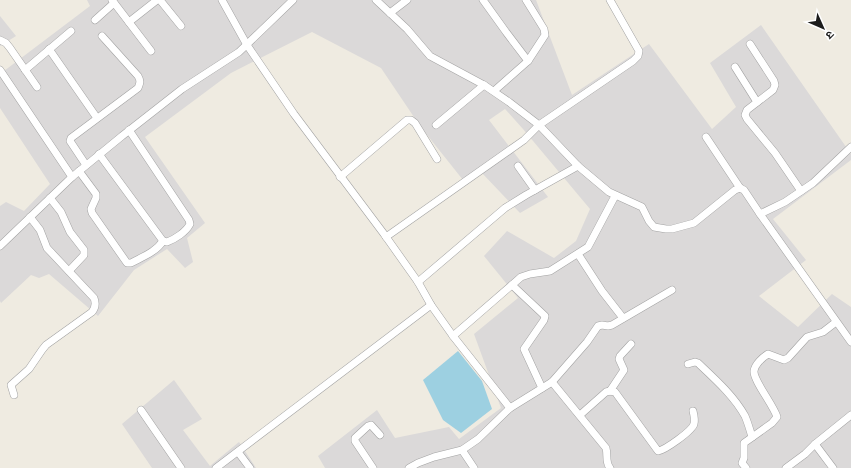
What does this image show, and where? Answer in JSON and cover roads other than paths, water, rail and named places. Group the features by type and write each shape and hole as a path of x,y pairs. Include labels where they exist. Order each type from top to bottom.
{"street":[{"path":"129,22 157,0"},
{"path":"160,0 181,26"},
{"path":"222,0 247,45 294,114 386,237 418,282 453,336 510,408"},
{"path":"0,246 30,216 99,154 182,89 239,52 293,0"},
{"path":"376,0 407,29 430,56 494,91 539,125 578,166 615,196 642,207 654,227 666,229 694,223 740,188"},
{"path":"390,13 407,0"},
{"path":"483,0 508,36 528,61"},
{"path":"494,91 528,61 545,35 544,29 526,0"},
{"path":"386,237 524,140 539,125 633,61 638,56 639,51 610,0"},
{"path":"95,20 113,1 151,51"},
{"path":"25,70 71,31"},
{"path":"86,165 70,141 73,135 138,88 140,84 138,76 102,36"},
{"path":"0,40 6,43 10,48 37,87"},
{"path":"750,44 774,80 775,85 773,90 747,110 745,114 747,119 774,153 801,191"},
{"path":"49,49 97,118"},
{"path":"734,67 757,102"},
{"path":"0,70 72,177"},
{"path":"436,125 484,85"},
{"path":"340,177 407,120 411,120 415,123 436,159"},
{"path":"99,154 163,241 171,241 188,228 190,224 189,220 129,130"},
{"path":"706,137 740,188 744,190 851,342"},
{"path":"760,214 785,202 820,178 851,147"},
{"path":"518,166 535,190"},
{"path":"418,282 505,208 578,166"},
{"path":"79,171 96,194 96,198 90,209 92,213 127,263 131,263 155,250 163,241"},
{"path":"453,336 525,275 550,271 588,247 615,196"},
{"path":"50,198 61,212 70,232 84,250 84,254 69,271"},
{"path":"14,396 11,385 29,369 42,350 94,309 96,302 94,298 47,248 40,230 30,216"},
{"path":"578,254 602,290 624,318"},
{"path":"512,285 545,316 544,320 524,349 542,388"},
{"path":"409,468 462,450 478,439 510,408 552,382 577,354 598,326 612,325 672,290"},
{"path":"216,468 432,305"},
{"path":"742,466 744,458 744,443 778,417 755,378 754,370 756,366 768,354 784,360 788,358 807,337 823,332 836,322"},
{"path":"580,415 606,392 610,391 624,370 619,359 620,356 631,344"},
{"path":"688,364 695,362 698,363 717,380 744,415 752,437"},
{"path":"552,382 606,448 608,453 606,461 610,468"},
{"path":"610,391 615,392 651,444 658,451 664,449 692,428 694,422 694,411"},
{"path":"141,410 181,468"},
{"path":"786,468 851,415"},
{"path":"373,468 354,438 368,426 374,427 380,435"},
{"path":"815,444 832,468"},
{"path":"462,450 474,468"},
{"path":"238,452 250,468"}],"water":[{"path":"458,351 482,381 492,409 461,433 443,420 423,380"}]}
